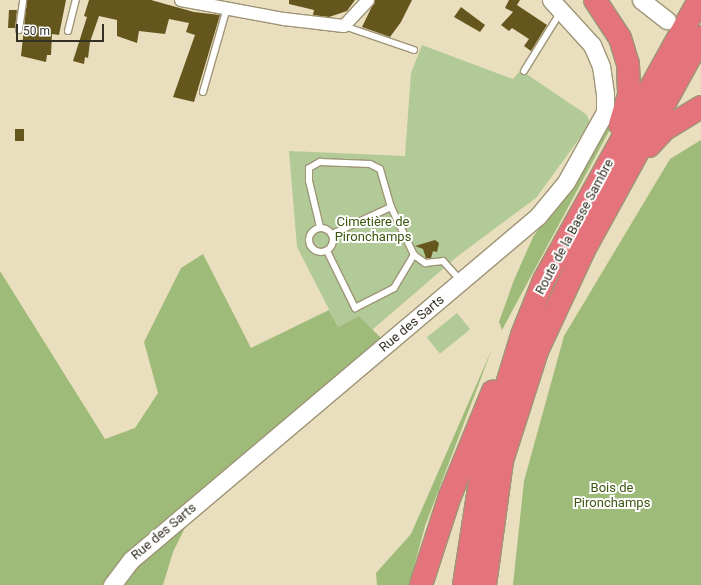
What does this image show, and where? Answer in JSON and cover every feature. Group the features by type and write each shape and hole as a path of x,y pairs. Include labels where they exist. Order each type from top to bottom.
{"highway":[{"path":"544,280 553,248 623,120 628,95 628,64 620,38 595,0"},
{"name":"Route de la Basse Sambre","path":"480,584 483,462 522,336 544,280 699,0"},
{"name":"Route de la Basse Sambre","path":"480,584 502,461 537,351 584,250 701,37"},
{"path":"584,250 605,224 654,138 684,115 701,107"},
{"path":"421,585 450,496 483,411 522,336"}],"street":[{"path":"181,0 344,26 368,0"},
{"path":"641,0 667,20"},
{"name":"Rue des Sarts","path":"112,585 131,560 462,282 549,204 570,176 605,112 603,74 598,56 592,45 560,7"}],"lane":[{"path":"19,30 22,0"},
{"path":"68,31 76,0"},
{"path":"524,71 560,7"},
{"path":"202,92 227,8"},
{"path":"344,26 414,50"},
{"path":"332,234 320,227 309,181 309,168 320,162 370,164 380,169 391,207 414,255 425,263 443,261 462,282"},
{"path":"332,234 391,207"},
{"path":"320,227 310,236 309,244 315,250 327,251"},
{"path":"327,251 333,242 332,234"},
{"path":"327,251 355,308 394,288 414,255"}],"green space":[{"name":"Cimetière de Pironchamps","path":"422,45 513,79 520,71 525,73 587,115 590,124 536,198 458,256 372,330 359,316 338,327 297,247 289,151 405,156 411,73"},
{"path":"611,111 614,122 502,330 499,322 514,280 533,237 566,191"},
{"name":"Bois de Pironchamps","path":"701,140 701,585 513,585 524,481 564,336 670,159"},
{"path":"203,254 251,348 329,310 338,327 359,316 382,339 202,493 173,552 163,585 0,585 0,271 105,439 135,428 158,393 144,342 181,268"},
{"path":"457,313 470,329 440,354 427,338"},
{"path":"492,349 425,526 409,585 377,585 376,573 411,534"}],"building":[{"path":"27,0 66,0 59,35 52,34 51,55 47,55 46,62 21,56"},
{"path":"89,0 151,0 194,12 220,15 194,102 173,97 195,35 186,32 189,23 169,19 165,34 139,31 137,43 117,36 117,20 99,16 90,42 88,58 85,57 84,64 73,61 87,17 84,16"},
{"path":"289,0 355,0 347,11 329,17 313,15 314,10 289,4"},
{"path":"375,0 412,0 401,22 390,37 362,27"},
{"path":"509,0 520,0 517,5 547,25 531,51 524,46 529,39 512,28 509,31 501,25 513,12 505,8"},
{"path":"461,7 485,25 480,32 454,17"},
{"path":"9,10 17,10 15,28 8,28"},
{"path":"15,129 24,129 24,141 15,141"},
{"path":"435,240 439,243 437,252 433,251 431,258 426,258 423,249 415,246"}]}
